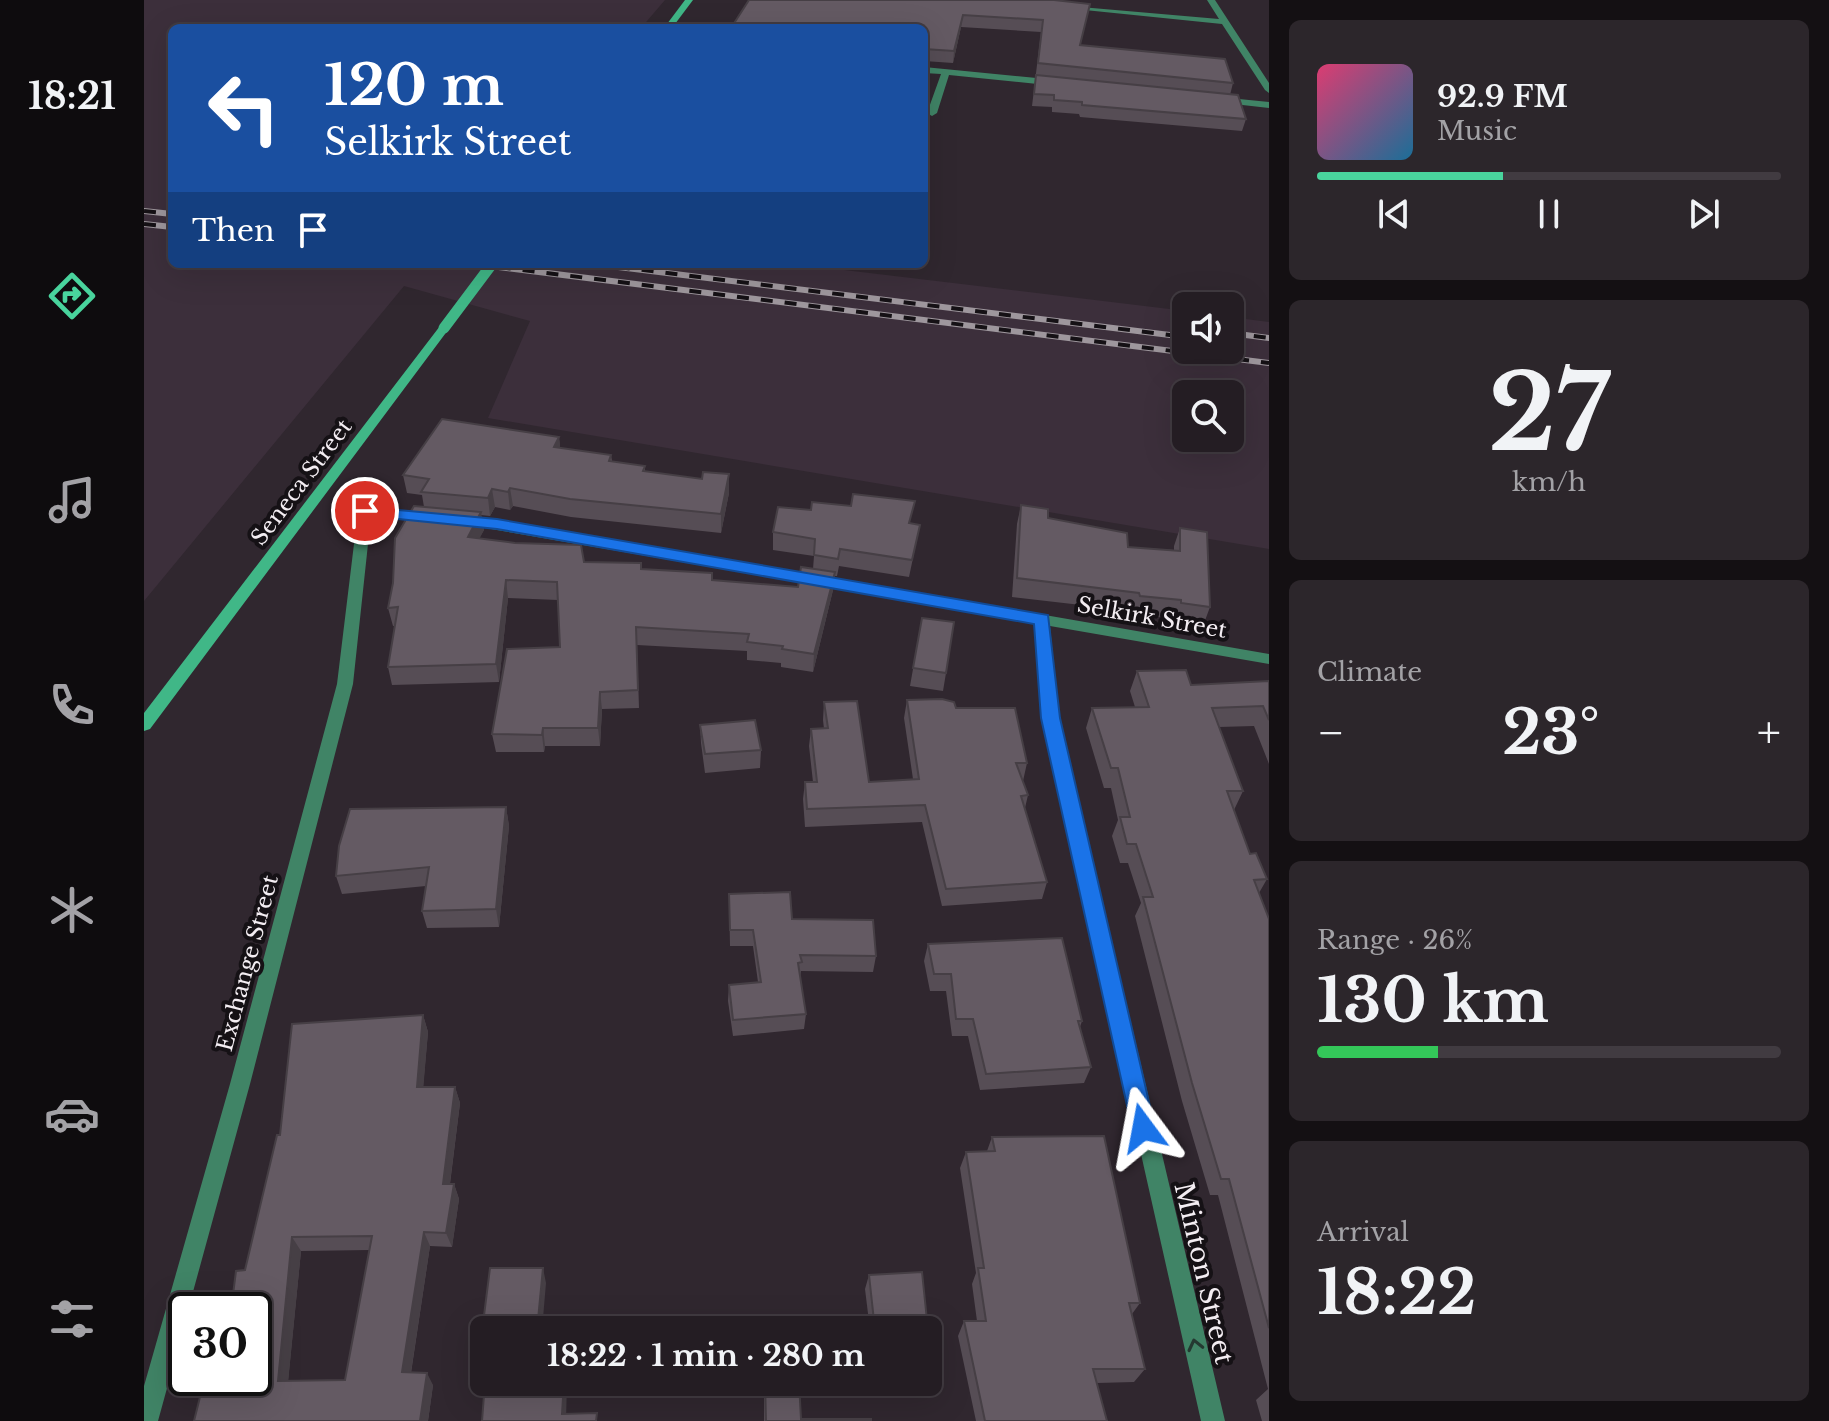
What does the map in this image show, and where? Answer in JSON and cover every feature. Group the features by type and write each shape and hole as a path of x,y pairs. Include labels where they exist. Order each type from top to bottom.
{"main road":[{"path":"671,24 689,0"},
{"name":"Seneca Street","path":"144,725 489,268"}],"street":[{"path":"1211,0 1269,90"},
{"path":"1059,7 1227,22"},
{"path":"928,70 1069,84"},
{"path":"932,113 946,72"},
{"path":"1207,98 1269,105"},
{"name":"Selkirk Street","path":"365,511 497,524 1269,659"},
{"name":"Exchange Street","path":"146,1421 240,1084 345,684 365,511"},
{"name":"Minton Street","path":"1042,619 1051,718 1213,1421"}],"shaded area":[{"path":"144,0 665,0 644,24 168,24 168,268 827,268 1172,309 1172,364 1244,364 1244,319 1269,322 1269,549 488,418 530,321 404,286 144,601"}],"building":[{"path":"749,0 1054,0 1090,4 1080,45 1225,59 1233,83 1038,63 1043,20 963,15 954,51 928,49 928,24 734,24"},
{"path":"1036,75 1238,95 1246,119 1054,100 1054,95 1034,94"},
{"path":"442,419 559,437 554,447 611,455 609,461 645,466 643,471 702,479 703,472 729,474 721,514 570,499 510,488 508,492 492,489 488,498 421,492 429,479 403,475"},
{"path":"853,494 915,501 909,523 920,525 912,560 840,549 838,559 814,555 815,539 773,532 778,507 811,510 812,502 851,506"},
{"path":"1021,505 1048,509 1048,518 1127,533 1128,547 1180,551 1180,528 1207,532 1210,607 1181,603 1181,600 1140,596 1139,593 1017,578"},
{"path":"414,506 481,512 468,537 515,543 581,545 584,562 641,563 641,569 712,573 712,580 798,587 801,567 835,572 814,654 782,649 783,646 747,642 749,634 636,627 638,690 600,692 598,728 543,728 542,735 492,734 507,649 560,647 557,582 506,580 496,664 388,667 398,607 388,608 393,583 395,538"},
{"path":"922,618 954,622 946,673 913,668"},
{"path":"1186,670 1191,685 1269,681 1269,720 1263,706 1212,708 1243,791 1227,791 1250,854 1256,853 1267,879 1254,880 1269,919 1269,1328 1229,1179 1221,1179 1192,1083 1143,897 1153,897 1136,844 1127,844 1120,817 1130,817 1118,768 1111,768 1092,708 1149,707 1137,671"},
{"path":"942,699 954,702 956,708 1015,708 1027,763 1016,763 1028,795 1021,796 1047,882 946,889 925,805 807,809 805,782 817,782 811,729 828,728 824,702 857,701 869,782 919,779 907,700"},
{"path":"755,720 761,750 705,754 700,725"},
{"path":"506,807 496,909 422,911 429,867 336,876 339,846 350,809"},
{"path":"790,892 792,919 873,920 876,956 800,955 802,962 798,963 806,1014 733,1020 729,985 761,982 753,930 730,930 729,894"},
{"path":"1062,938 1082,1021 1078,1021 1091,1067 986,1074 973,1019 956,1019 951,974 934,974 928,944"},
{"path":"423,1015 417,1087 455,1087 443,1184 454,1184 446,1233 424,1232 402,1372 427,1373 420,1421 194,1421 200,1396 272,1396 272,1292 233,1292 236,1271 245,1270 277,1135 280,1135 292,1024","holes":["372,1236 345,1380 278,1381 292,1237"]},
{"path":"1104,1136 1140,1303 1129,1303 1145,1369 1093,1369 1107,1421 985,1421 964,1321 986,1321 978,1268 984,1268 966,1152 995,1151 992,1137"},
{"path":"490,1268 543,1268 538,1316 484,1316"},
{"path":"922,1272 927,1316 873,1316 869,1275"},
{"path":"484,1396 563,1396 562,1414 597,1413 596,1421 482,1421"},
{"path":"765,1396 800,1396 801,1419 871,1419 871,1421 766,1421"}],"railway":[{"path":"144,211 168,214"},
{"path":"144,224 168,227"},
{"path":"507,268 1269,363"},
{"path":"626,268 1172,335"},
{"path":"1244,335 1269,338"}],"route":[{"path":"365,511 497,524 1042,619 1051,718 1143,1128"}]}
